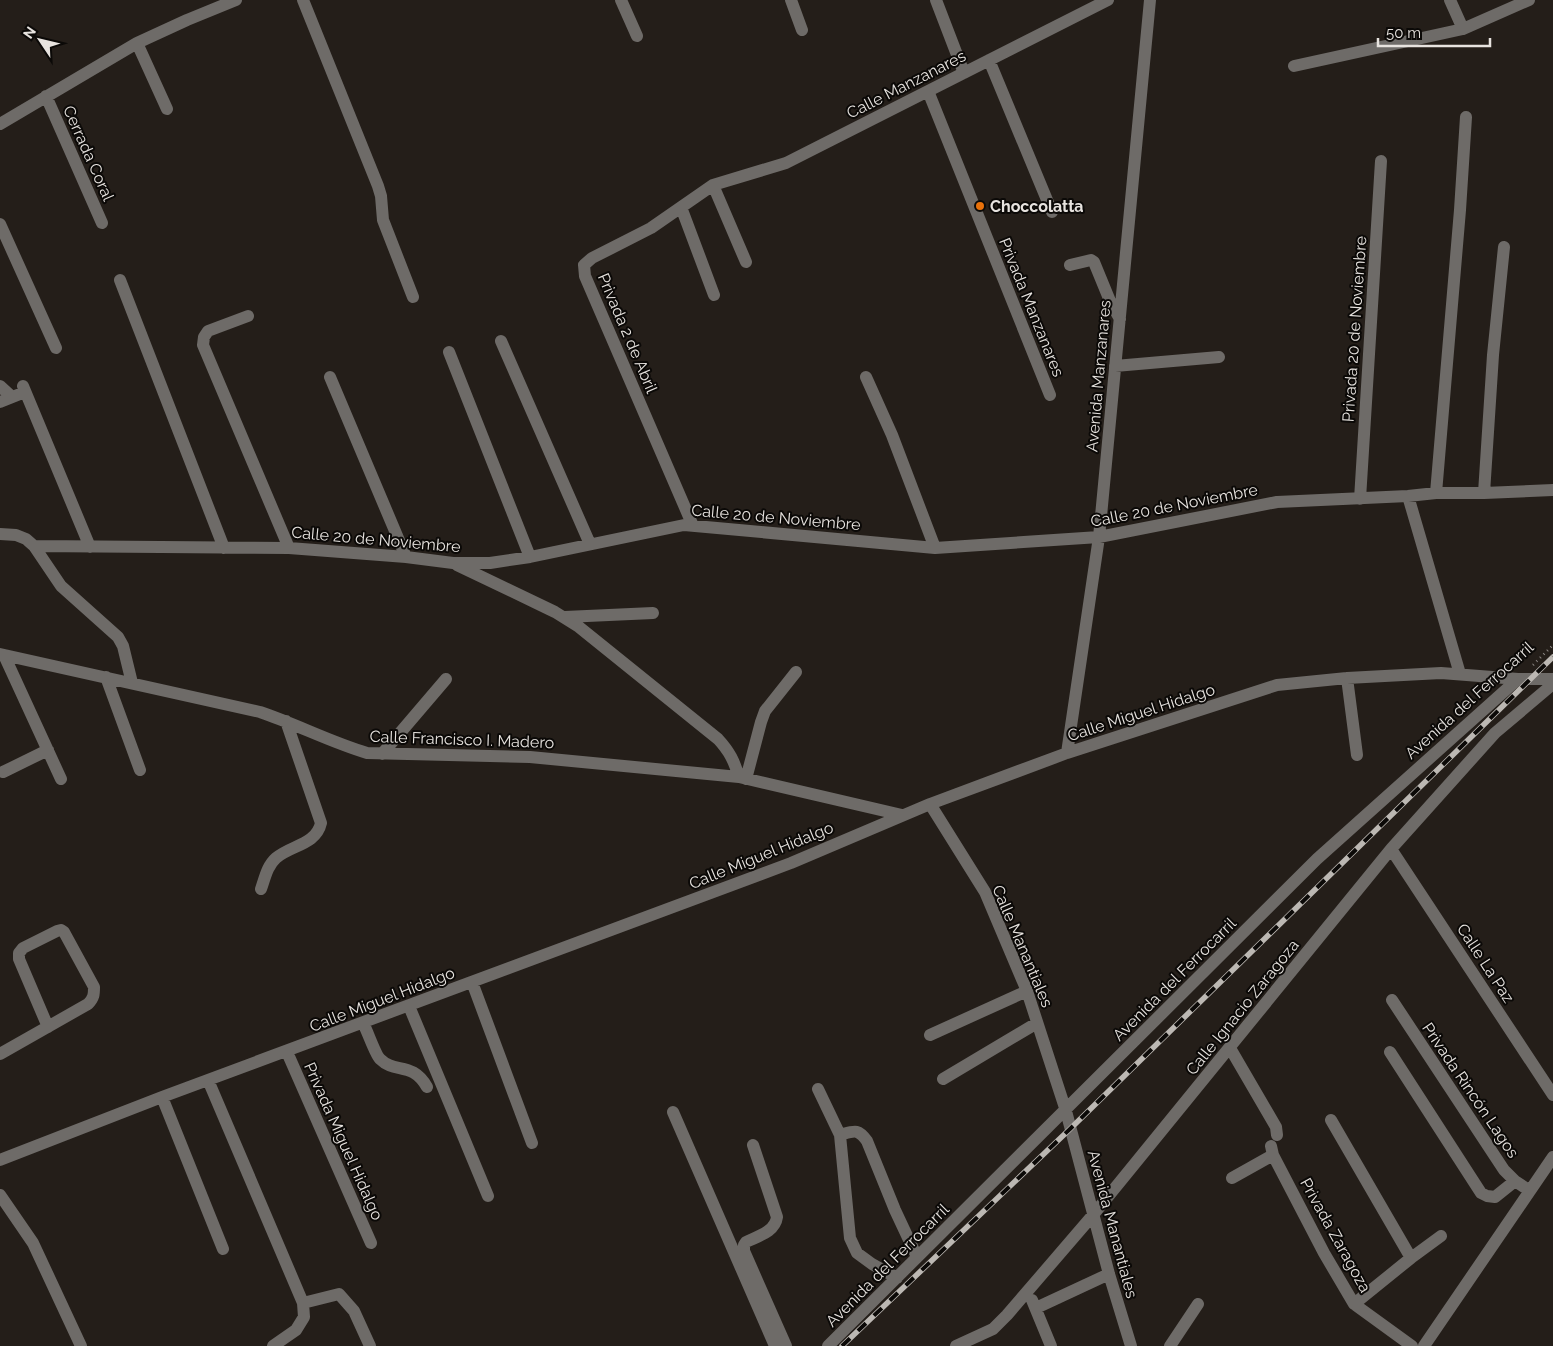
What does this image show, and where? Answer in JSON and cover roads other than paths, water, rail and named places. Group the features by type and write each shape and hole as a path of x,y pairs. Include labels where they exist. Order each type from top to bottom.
{"street":[{"path":"0,124 137,43 236,0"},
{"path":"302,0 378,186 383,220 413,297"},
{"path":"621,0 637,36"},
{"path":"791,0 802,30"},
{"path":"936,0 964,73"},
{"name":"Calle Manzanares","path":"713,185 786,163 1108,0"},
{"name":"Avenida Manzanares","path":"1067,753 1100,537 1150,0"},
{"path":"1450,0 1463,29"},
{"path":"1294,66 1463,29 1529,0"},
{"path":"137,43 167,109"},
{"path":"988,60 1052,212"},
{"name":"Privada Manzanares","path":"928,91 1050,395"},
{"name":"Cerrada Coral","path":"46,96 102,223"},
{"path":"1436,493 1466,117"},
{"name":"Privada 20 de Noviembre","path":"1360,499 1381,161"},
{"path":"713,185 746,262"},
{"name":"Privada 2 de Abril","path":"693,526 585,276 584,265 592,258 651,228 713,185"},
{"path":"681,207 714,295"},
{"path":"0,224 56,348"},
{"path":"1484,493 1493,355 1504,246"},
{"path":"1070,265 1091,260 1094,262 1110,301 1120,318"},
{"path":"120,280 224,548"},
{"path":"248,316 208,332 204,337 203,345 290,548"},
{"path":"501,341 590,544"},
{"path":"449,352 530,558"},
{"path":"1116,366 1219,357"},
{"path":"330,377 406,556"},
{"path":"866,377 892,435 935,548"},
{"path":"0,386 12,397"},
{"path":"0,402 24,389 90,547"},
{"name":"Calle 20 de Noviembre","path":"0,534 16,535 26,539 34,546 290,548 406,556 453,563 490,563 530,558 684,525 935,548 1100,537 1277,502 1360,499 1436,493 1553,490"},
{"path":"1408,496 1460,674"},
{"path":"34,546 61,586 118,638 123,646 132,683"},
{"path":"453,563 565,617 579,627 718,739 728,750 742,778"},
{"path":"565,617 653,613"},
{"path":"2,654 61,779"},
{"name":"Calle Francisco I. Madero","path":"2,654 260,712 346,747 367,753 530,757 742,778 902,815"},
{"path":"742,778 765,711 796,672"},
{"name":"Calle Miguel Hidalgo","path":"0,1160 162,1097 791,863 902,815 1067,753 1277,685 1347,678 1441,673 1518,679 1553,679"},
{"path":"106,677 140,770"},
{"path":"1347,678 1357,755"},
{"name":"Avenida del Ferrocarril","path":"828,1346 1317,859 1518,679"},
{"path":"382,754 446,680"},
{"name":"Calle Ignacio Zaragoza","path":"956,1346 993,1329 1029,1291 1230,1048 1391,849 1495,733 1553,684"},
{"path":"262,889 267,871 277,857 312,839 319,830 321,823 286,721"},
{"path":"2,772 48,750"},
{"name":"Calle Manantiales","path":"930,804 984,892 1027,992 1066,1111"},
{"name":"Calle La Paz","path":"1391,849 1553,1095"},
{"path":"0,1054 88,1004 94,994 94,987 62,930 23,948 19,953 19,959 48,1026"},
{"path":"472,982 532,1143"},
{"path":"930,1035 1027,992"},
{"name":"Privada Rincón Lagos","path":"1392,1000 1504,1170 1515,1182 1530,1191"},
{"path":"409,1006 488,1196"},
{"path":"363,1023 377,1055 382,1061 417,1074 423,1079 427,1087"},
{"path":"943,1079 1037,1023"},
{"name":"Privada Zaragoza","path":"1230,1048 1276,1127 1274,1145 1324,1253 1354,1304 1412,1346"},
{"name":"Privada Miguel Hidalgo","path":"287,1052 371,1243"},
{"path":"1390,1052 1481,1192 1487,1196 1495,1197 1515,1182"},
{"path":"208,1080 302,1303 304,1317 296,1330 273,1346"},
{"path":"818,1089 840,1135 850,1238 857,1253 897,1278"},
{"path":"162,1097 223,1249"},
{"name":"Avenida Manantiales","path":"1066,1111 1109,1274 1131,1346"},
{"path":"674,1112 775,1346"},
{"path":"1331,1120 1411,1258"},
{"path":"840,1135 856,1131 862,1133 917,1258"},
{"path":"1232,1178 1274,1145"},
{"path":"753,1146 778,1217 772,1229 746,1242 744,1251 786,1346"},
{"path":"1424,1346 1553,1157"},
{"path":"0,1195 33,1243 81,1346"},
{"path":"1354,1304 1441,1236"},
{"path":"1036,1308 1109,1274"},
{"path":"1029,1291 1051,1346"},
{"path":"302,1303 339,1294 354,1311 370,1346"},
{"path":"1170,1346 1198,1304"}],"railway":[{"path":"842,1346 1070,1129 1553,657"}],"place":[{"name":"Choccolatta","path":"980,206"}]}
